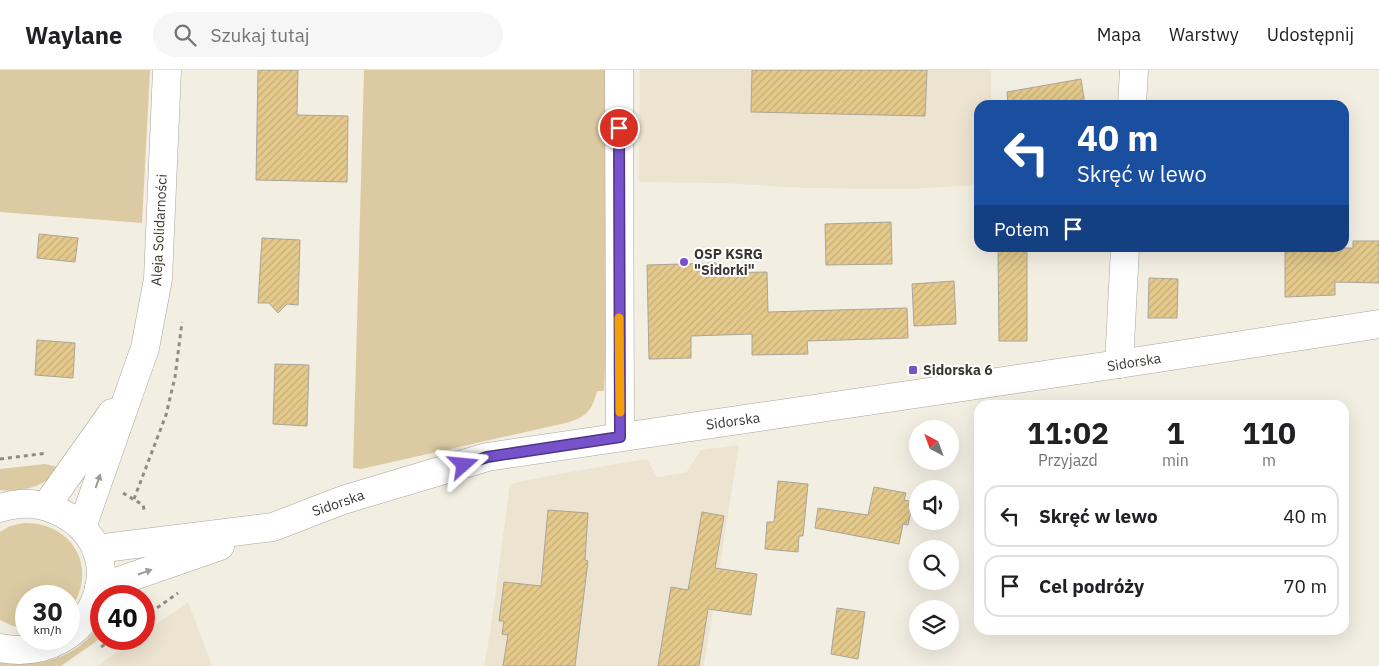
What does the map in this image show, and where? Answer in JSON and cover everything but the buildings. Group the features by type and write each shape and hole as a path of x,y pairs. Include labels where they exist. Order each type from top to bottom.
{"street":[{"name":"Aleja Solidarności","path":"130,387 145,348 158,279 167,70"},
{"path":"619,70 620,437"},
{"path":"1132,100 1134,70"},
{"path":"1119,364 1125,252"},
{"name":"Sidorska","path":"89,538 273,528 343,500 487,457 1379,324"},
{"path":"46,506 130,387"},
{"path":"89,538 130,387"},
{"path":"0,508 11,504 28,503 46,506 65,514 89,538 102,576 100,585"},
{"path":"108,585 273,528"},
{"path":"0,649 20,653 39,652 58,646 74,636 90,616"}],"path":[{"path":"0,459 50,453"},
{"path":"117,489 143,505 145,515"},
{"path":"155,609 166,601"}],"shaded area":[{"path":"0,70 150,70 142,223 0,212"},
{"path":"364,70 607,70 609,258 604,391 597,391 591,407 581,417 570,422 361,469 353,468"},
{"path":"640,70 991,70 991,100 974,100 974,185 907,189 807,188 721,183 639,182"},
{"path":"739,445 704,666 484,666 510,484 647,459 657,477 686,473 701,450"},
{"path":"45,464 57,467 60,470 54,476 33,487 9,491 0,490 0,469"},
{"path":"24,523 42,525 56,531 68,540 77,552 82,565 80,588 80,585 15,585 15,626 0,620 0,532 10,526"},
{"path":"188,602 212,666 97,666 120,650 155,650 155,625"},
{"path":"90,636 90,646 61,666 0,666 0,663 55,659 73,650 80,650 80,646"}],"slow traffic":[{"path":"619,318 620,412"}],"place":[{"name":"OSP KSRG \"Sidorki\"","path":"684,262"},
{"name":"Sidorska 6","path":"913,370"}],"route":[{"path":"464,465 487,457 620,437 619,128"}]}
